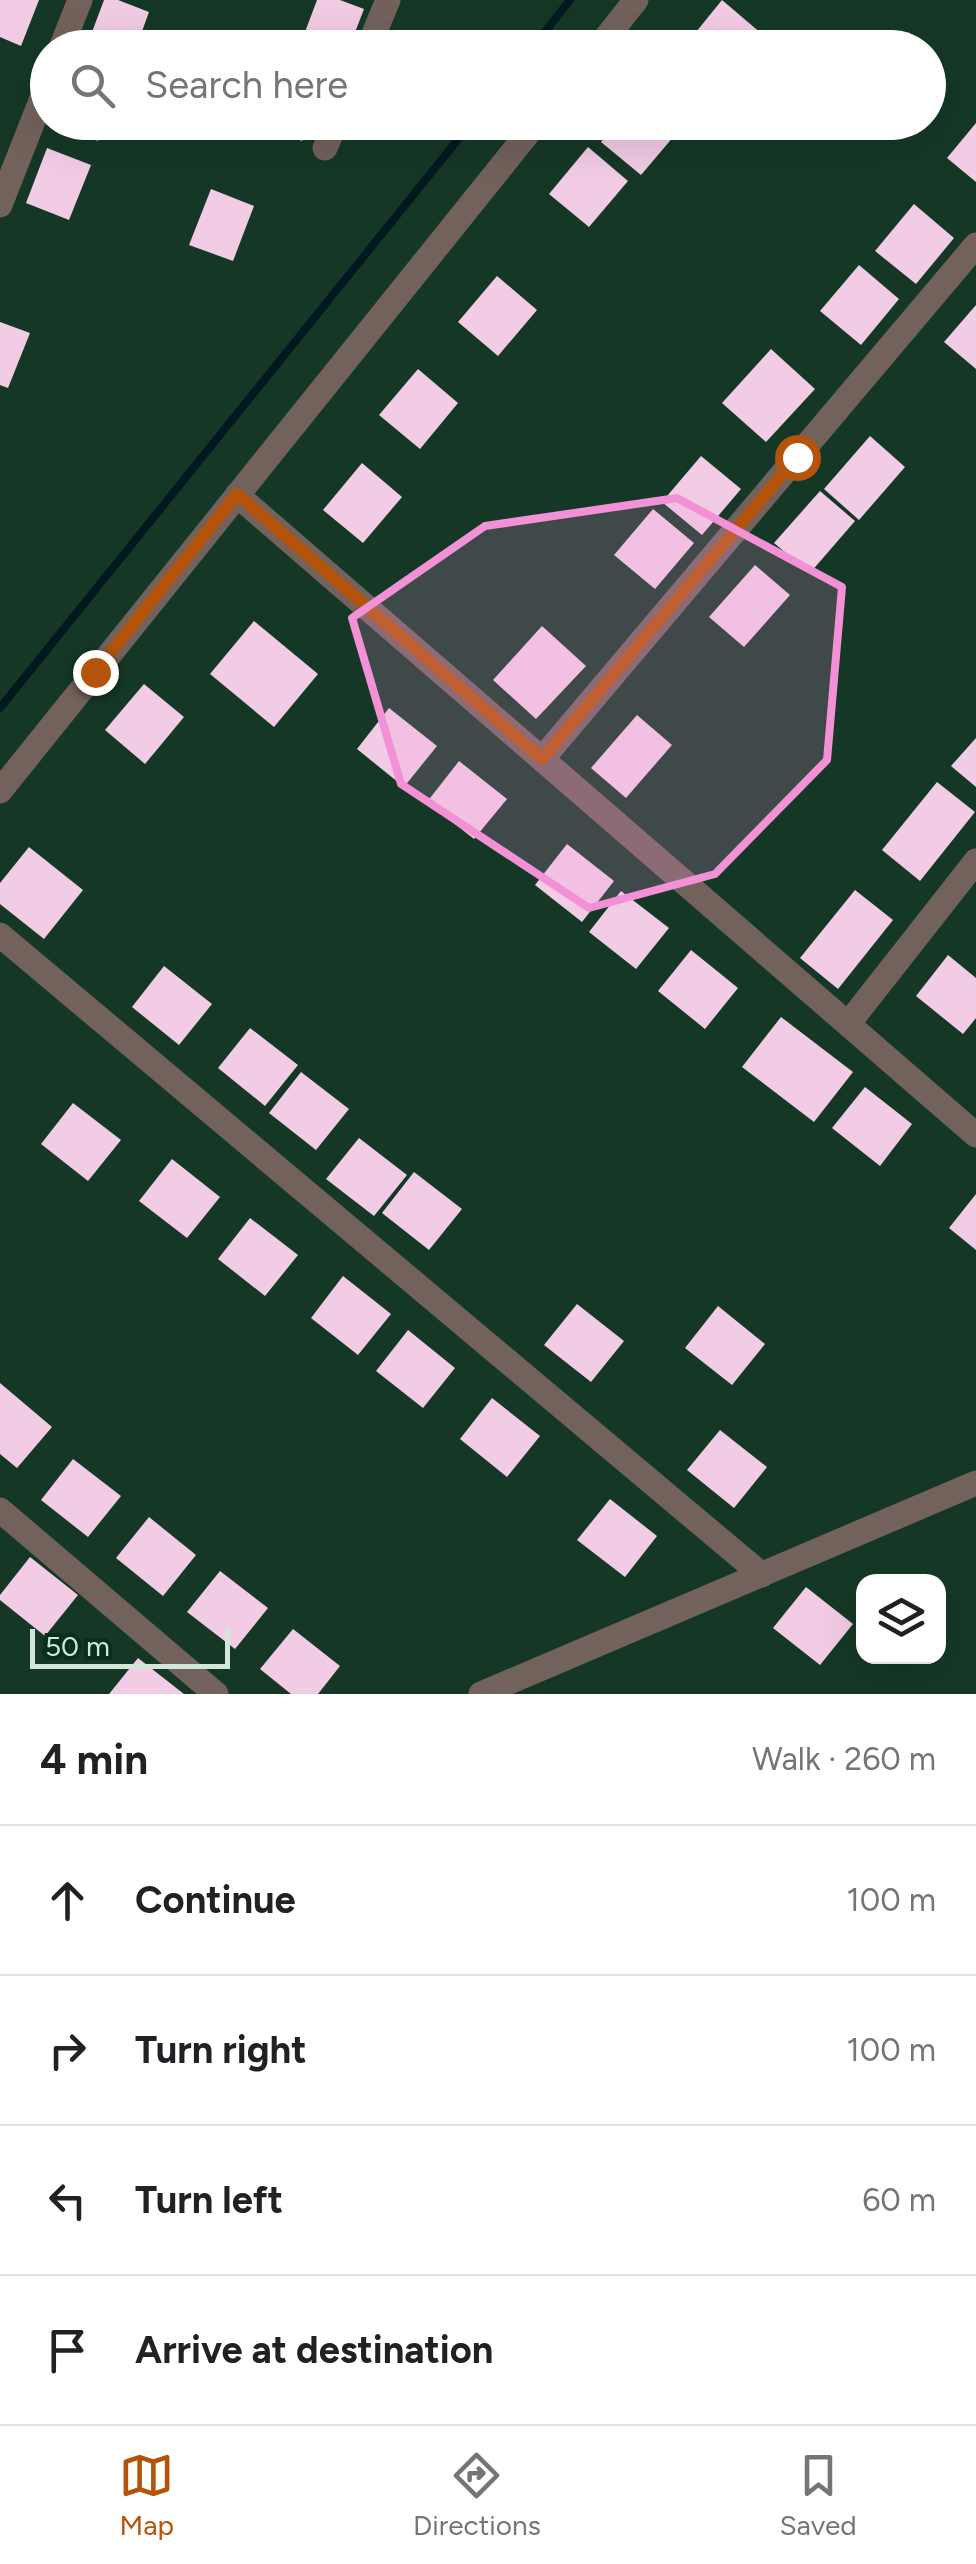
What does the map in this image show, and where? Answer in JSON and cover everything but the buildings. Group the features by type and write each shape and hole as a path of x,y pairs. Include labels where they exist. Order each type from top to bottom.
{"street":[{"path":"68,30 80,0"},
{"path":"376,30 388,0"},
{"path":"612,30 636,0"},
{"path":"0,205 30,129"},
{"path":"326,148 329,140"},
{"path":"0,791 522,140"},
{"path":"542,759 976,245"},
{"path":"237,494 976,1135"},
{"path":"848,1024 976,861"},
{"path":"0,936 762,1574"},
{"path":"481,1694 976,1484"},
{"path":"0,1510 216,1694"}],"highlighted area":[{"path":"677,498 842,587 827,760 715,874 589,908 401,784 352,618 485,526"}],"waterway":[{"path":"546,30 570,0"},
{"path":"0,708 458,140"}],"route":[{"path":"95,672 237,494 542,759 797,457"}]}
